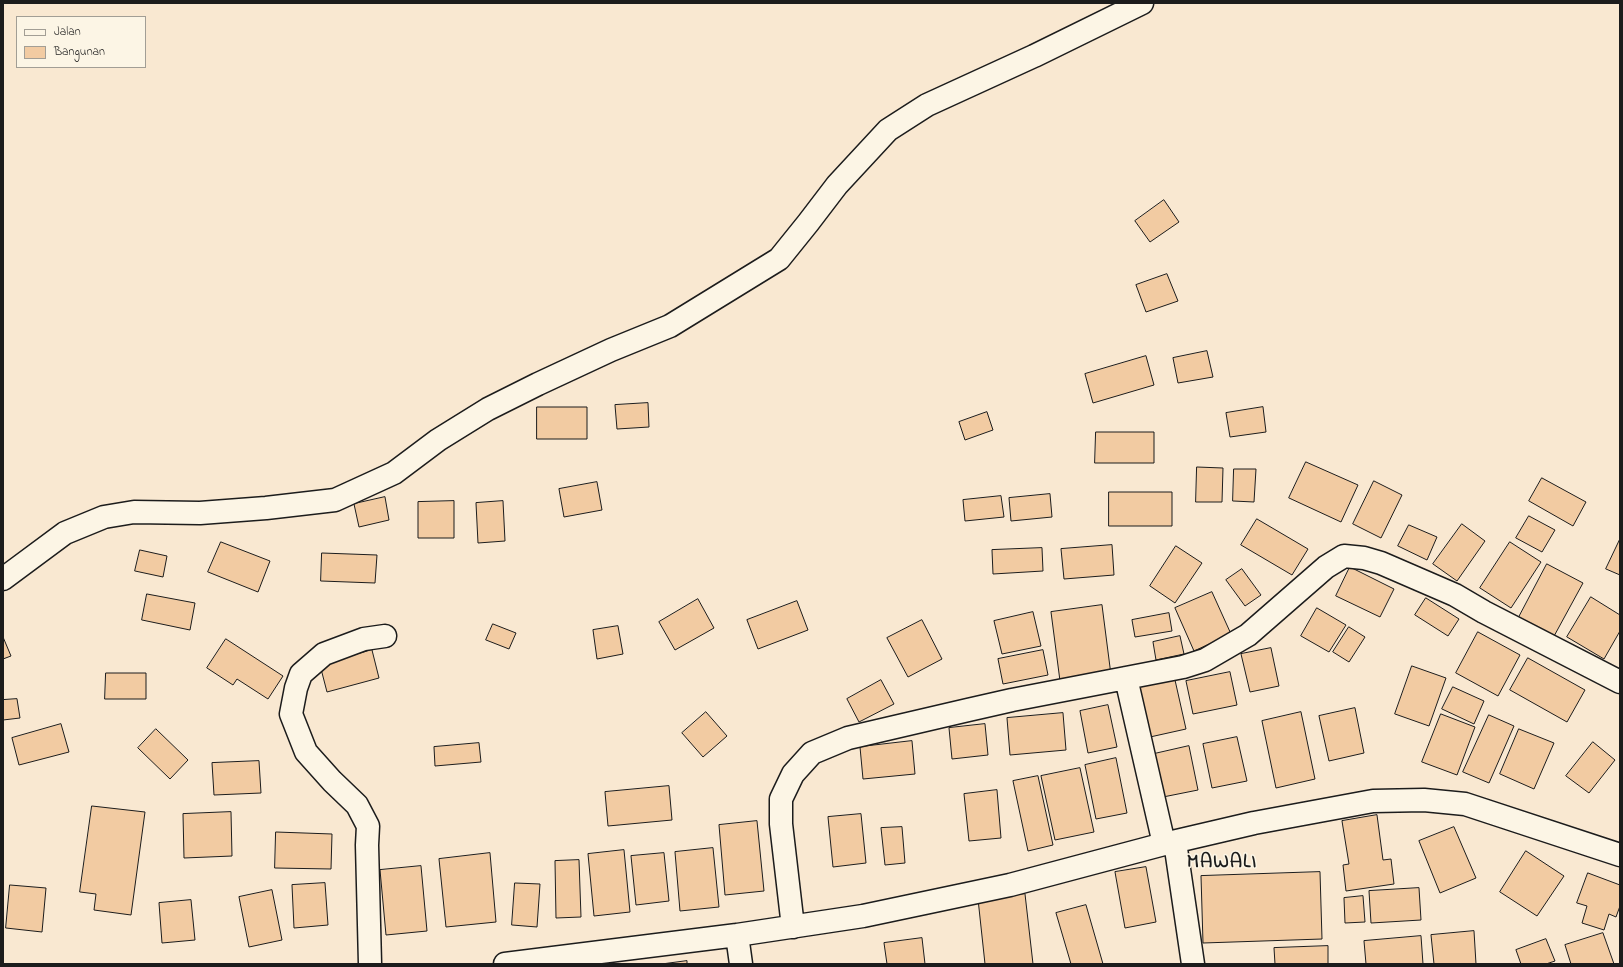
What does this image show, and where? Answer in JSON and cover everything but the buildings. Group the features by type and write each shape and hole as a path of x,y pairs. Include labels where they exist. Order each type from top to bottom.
{"street":[{"path":"3,579 65,533 104,517 134,512 208,512 266,508 336,500 394,473 438,440 488,409 605,353 670,326 779,258 837,185 888,130 927,105 1034,56 1142,3"},
{"path":"792,927 781,824 781,799 793,774 812,753 848,738 863,734 1012,700 1183,667 1205,660 1248,635 1326,567 1344,556 1364,558 1381,563 1455,595 1484,612 1620,682"},
{"path":"370,964 367,845 368,826 357,805 332,781 306,752 291,714 296,688 301,674 324,654 364,639 385,636"},
{"path":"1126,678 1170,843 1193,964"},
{"path":"505,964 737,936 863,916 1010,885 1170,843 1254,823 1373,801 1424,800 1465,804 1620,854"},
{"path":"737,936 740,964"}],"district":[{"name":"MAWALI","path":"1222,864"}]}
